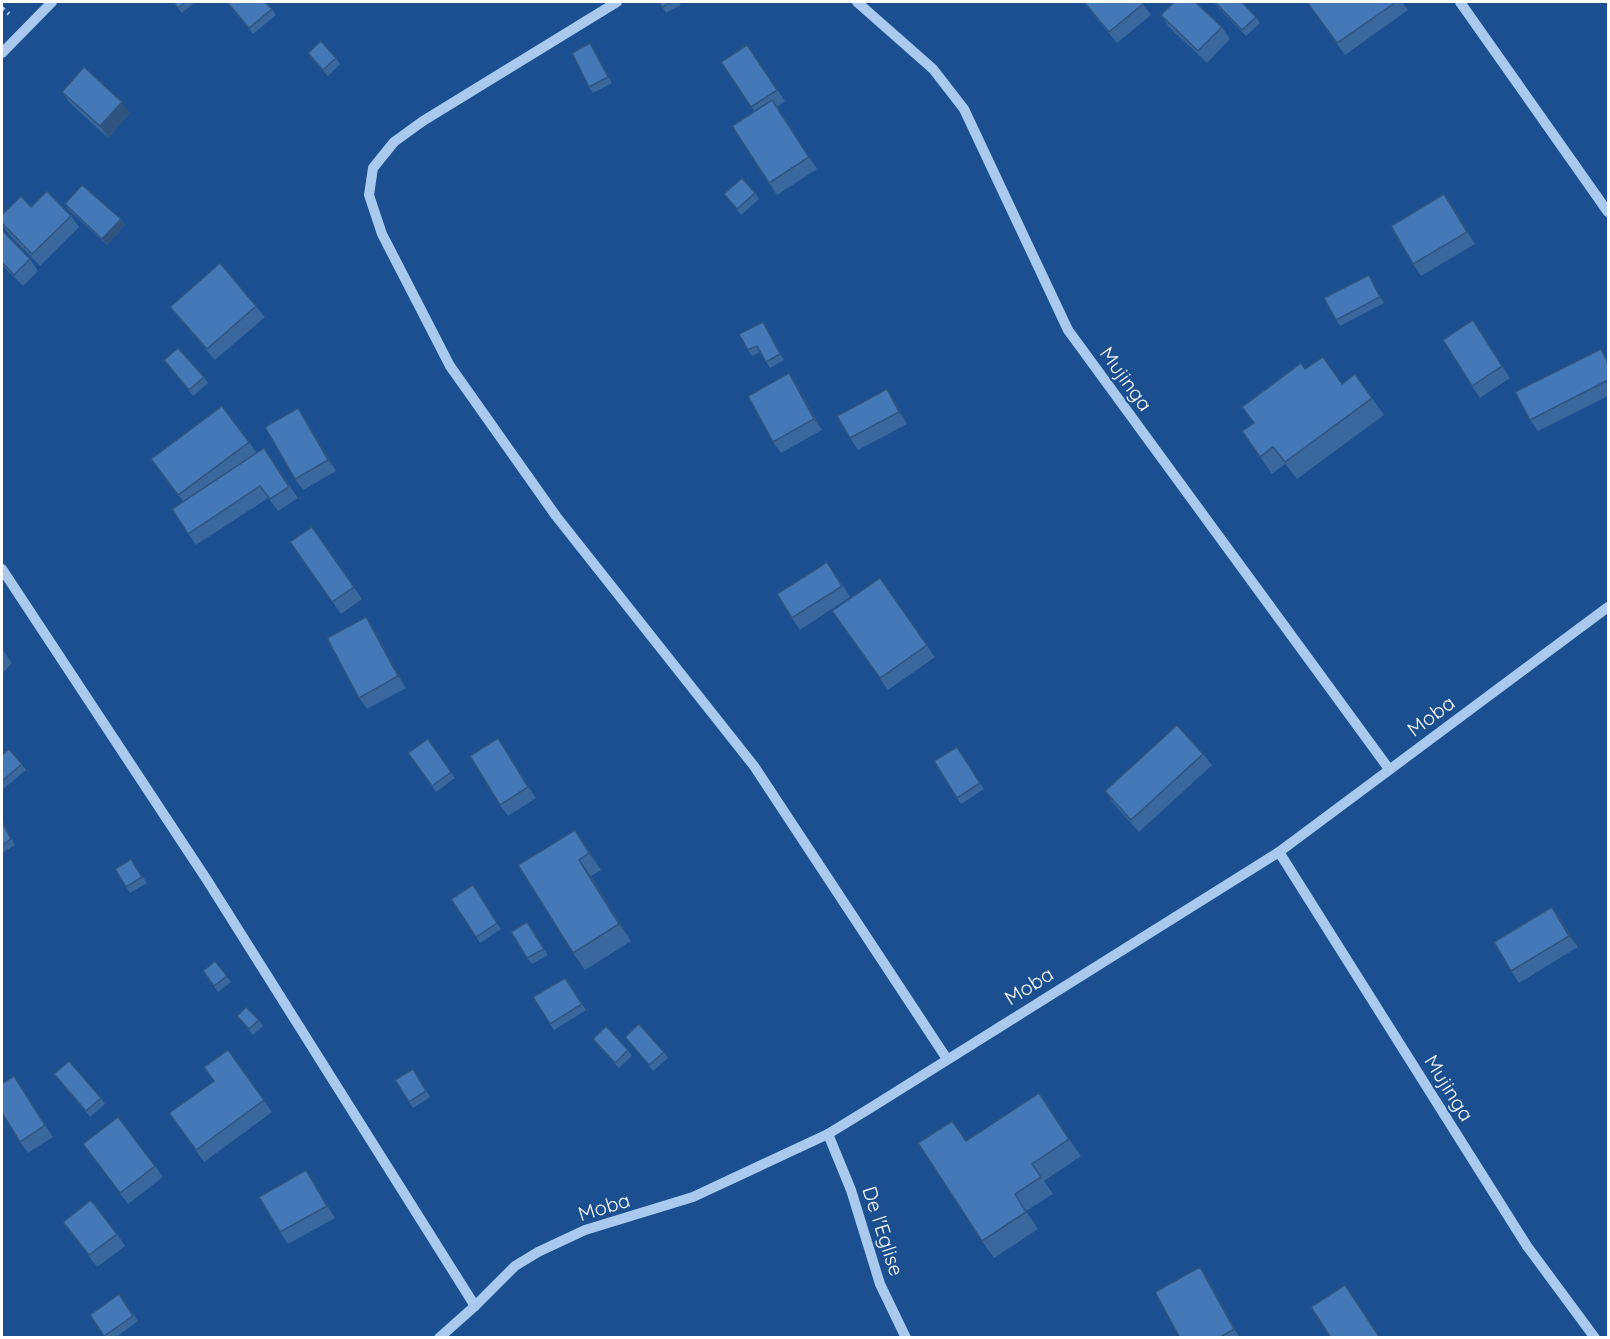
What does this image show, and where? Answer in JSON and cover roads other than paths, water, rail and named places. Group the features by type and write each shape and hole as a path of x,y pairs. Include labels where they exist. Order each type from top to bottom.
{"street":[{"path":"2,53 52,2"},
{"path":"616,2 423,121 394,142 373,168 369,195 382,234 450,366 556,516 754,766 947,1059"},
{"name":"Mujinga","path":"857,2 933,69 964,109 1068,330 1389,769"},
{"path":"1460,2 1608,212"},
{"path":"2,569 207,880 475,1306"},
{"name":"Moba","path":"439,1338 515,1266 538,1252 585,1230 693,1197 828,1134 1279,852 1608,607"},
{"name":"Mujinga","path":"1279,852 1527,1246 1596,1338"},
{"name":"De l'Eglise","path":"828,1134 851,1190 880,1284 906,1338"}]}
